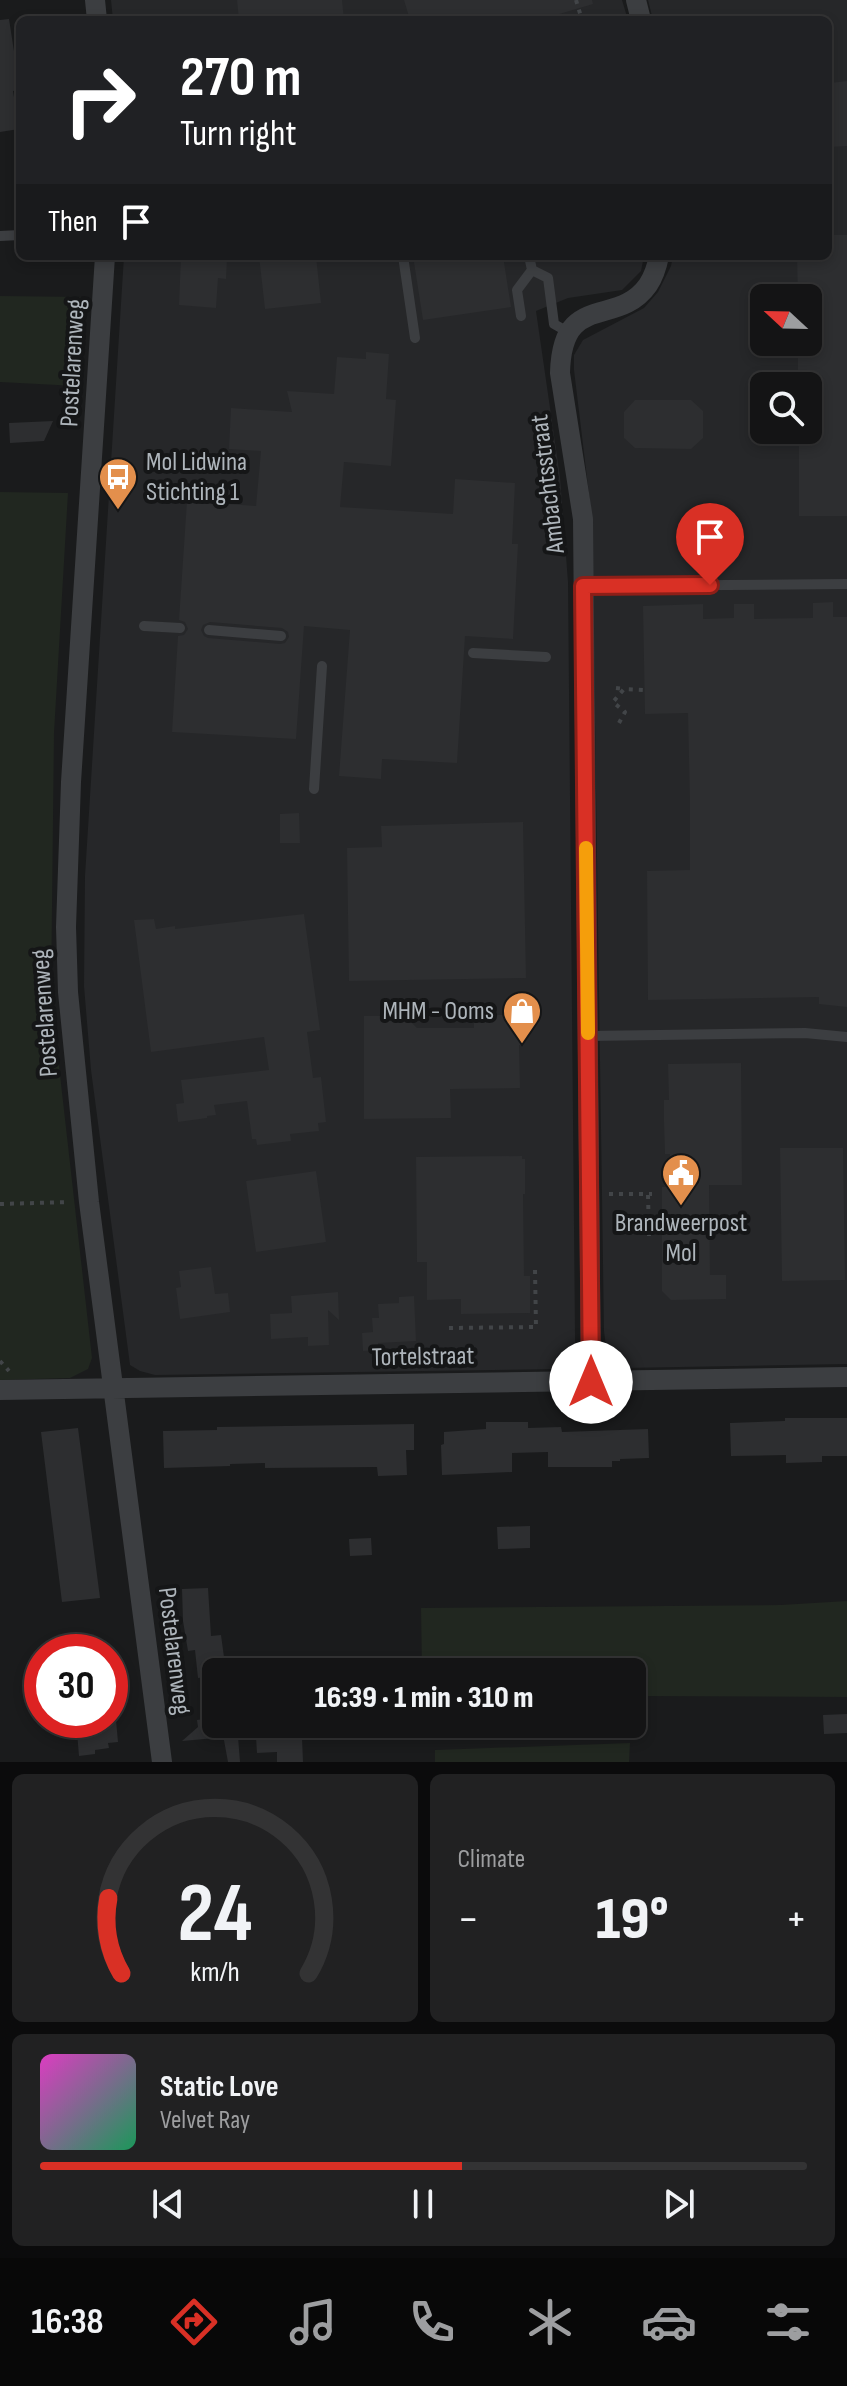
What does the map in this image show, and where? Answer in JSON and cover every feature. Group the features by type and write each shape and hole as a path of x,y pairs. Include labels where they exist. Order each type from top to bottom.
{"street":[{"name":"Postelarenweg","path":"105,260 71,782 66,899 68,992 89,1202 162,1762"},
{"path":"568,332 580,320 636,297 647,287 658,260"},
{"name":"Ambachtsstraat","path":"568,332 561,350 560,373 583,519 591,1382"},
{"name":"Tortelstraat","path":"0,1390 847,1377"}],"lane":[{"path":"404,260 415,338"},
{"path":"521,316 517,290 532,270 530,260"},
{"path":"532,270 548,278 554,324 568,332"},
{"path":"583,586 847,584"},
{"path":"144,626 180,628"},
{"path":"209,630 281,636"},
{"path":"473,653 546,657"},
{"path":"314,789 322,666"},
{"path":"588,1036 805,1033 847,1037"}],"path":[{"path":"616,688 643,690"},
{"path":"619,723 625,712 613,702 624,689"},
{"path":"590,1194 650,1194 649,1236"},
{"path":"0,1204 89,1202"},
{"path":"449,1328 536,1327 535,1270"}],"shaded area":[{"path":"111,0 622,0 627,16 113,16"},
{"path":"648,0 847,0 847,1364 623,1368 606,1347 592,519 574,355 583,340 644,308 658,292 672,260 832,260 832,16 652,16"},
{"path":"124,260 643,260 641,271 622,290 568,298 536,311 560,477 568,582 575,1349 568,1362 559,1369 155,1375 130,1365 91,1070 84,986 85,876"},
{"path":"0,296 83,297 76,386 0,382"},
{"path":"0,492 68,493 54,733 51,995 92,1358 88,1369 70,1378 0,1380"},
{"path":"847,1601 847,1697 646,1696 646,1658 422,1658 421,1608 781,1605"},
{"path":"630,1743 629,1762 435,1762 435,1750"}],"building":[{"path":"237,0 342,0 344,16 239,16"},
{"path":"404,0 592,0 593,4 552,16 409,16"},
{"path":"9,19 16,64 16,91 13,91 16,129 0,132 0,20"},
{"path":"847,81 847,146 832,147 832,83"},
{"path":"832,235 847,235 847,516 799,516 799,444 822,444 822,372 798,372 798,356 822,356 822,284 798,284 797,260 832,260"},
{"path":"181,260 227,260 226,279 218,278 216,308 179,305"},
{"path":"259,260 316,260 321,303 265,309"},
{"path":"414,260 504,260 511,307 423,320"},
{"path":"366,352 389,354 386,399 396,400 391,466 344,462 340,507 453,514 455,479 515,483 512,544 518,544 513,639 465,636 457,763 382,759 381,779 339,776 350,630 304,626 296,739 172,732 178,636 184,635 188,629 185,622 179,620 187,501 256,506 261,451 229,449 231,408 292,412 287,391 334,394 337,357 366,359","holes":["210,622 282,628 289,637 280,644 208,638 201,630 203,625"]},
{"path":"635,400 691,400 703,411 703,438 691,449 635,448 624,438 624,412"},
{"path":"53,421 44,441 10,443 9,423"},
{"path":"833,602 833,617 847,617 847,1007 819,1004 819,997 648,1000 647,871 690,870 690,802 688,713 645,714 643,606 703,604 703,619 734,618 734,604 754,604 754,619 813,618 813,603"},
{"path":"299,813 300,843 280,843 280,814"},
{"path":"523,822 526,978 349,981 347,848 382,847 381,826"},
{"path":"304,914 320,1030 307,1032 313,1078 321,1077 326,1122 318,1123 319,1131 290,1134 291,1141 257,1145 256,1139 252,1139 247,1101 214,1105 216,1115 178,1122 176,1104 184,1103 181,1080 269,1070 264,1037 151,1052 134,920 154,919 156,929 175,926 175,929"},
{"path":"474,1015 518,1015 521,1018 520,1088 450,1089 451,1118 364,1119 364,1016 405,1016 417,1028 474,1028"},
{"path":"741,1063 742,1185 709,1185 710,1275 726,1275 726,1299 671,1300 662,1291 662,1187 670,1187 670,1154 665,1154 664,1122 664,1100 669,1100 668,1064"},
{"path":"780,1148 843,1148 845,1280 782,1281"},
{"path":"522,1156 525,1159 524,1276 530,1276 530,1313 461,1314 461,1299 427,1300 427,1262 417,1262 416,1157"},
{"path":"316,1171 326,1242 256,1252 246,1181"},
{"path":"211,1267 215,1294 228,1293 230,1312 180,1319 176,1288 181,1287 179,1271"},
{"path":"338,1292 339,1320 328,1310 329,1345 308,1346 308,1337 271,1339 270,1314 292,1313 291,1296"},
{"path":"414,1296 416,1341 378,1343 379,1350 363,1351 362,1333 373,1332 372,1318 379,1318 378,1304 399,1303 399,1297"},
{"path":"785,1418 847,1418 847,1456 822,1456 822,1462 786,1463 786,1455 731,1456 730,1423 785,1421"},
{"path":"486,1422 528,1422 528,1428 561,1427 562,1432 648,1429 649,1458 620,1459 612,1461 612,1467 548,1467 548,1452 512,1453 512,1472 442,1475 444,1432 486,1429"},
{"path":"414,1424 414,1450 406,1450 407,1475 378,1476 377,1467 265,1468 265,1463 164,1468 163,1431 217,1430 217,1427"},
{"path":"78,1428 100,1598 62,1602 41,1432"},
{"path":"530,1526 530,1548 498,1549 497,1527"},
{"path":"371,1538 372,1555 350,1556 349,1539"},
{"path":"208,1588 211,1636 221,1635 224,1658 202,1658 202,1678 198,1678 195,1650 188,1651 182,1589"},
{"path":"847,1714 847,1733 824,1734 823,1715"},
{"path":"202,1719 202,1738 216,1738 182,1741 198,1727 197,1720"},
{"path":"78,1738 118,1738 118,1742 108,1743 109,1748 79,1756"},
{"path":"224,1738 238,1738 240,1762 228,1762"},
{"path":"256,1738 302,1738 303,1762 277,1762 277,1752 257,1753"}],"slow traffic":[{"path":"586,848 588,1033"}],"place":[{"name":"Mol Lidwina Stichting 1","path":"118,511"},
{"name":"MHM - Ooms","path":"522,1045"},
{"name":"Brandweerpost Mol","path":"681,1207"}],"route":[{"path":"591,1382 583,586 710,585"}]}
